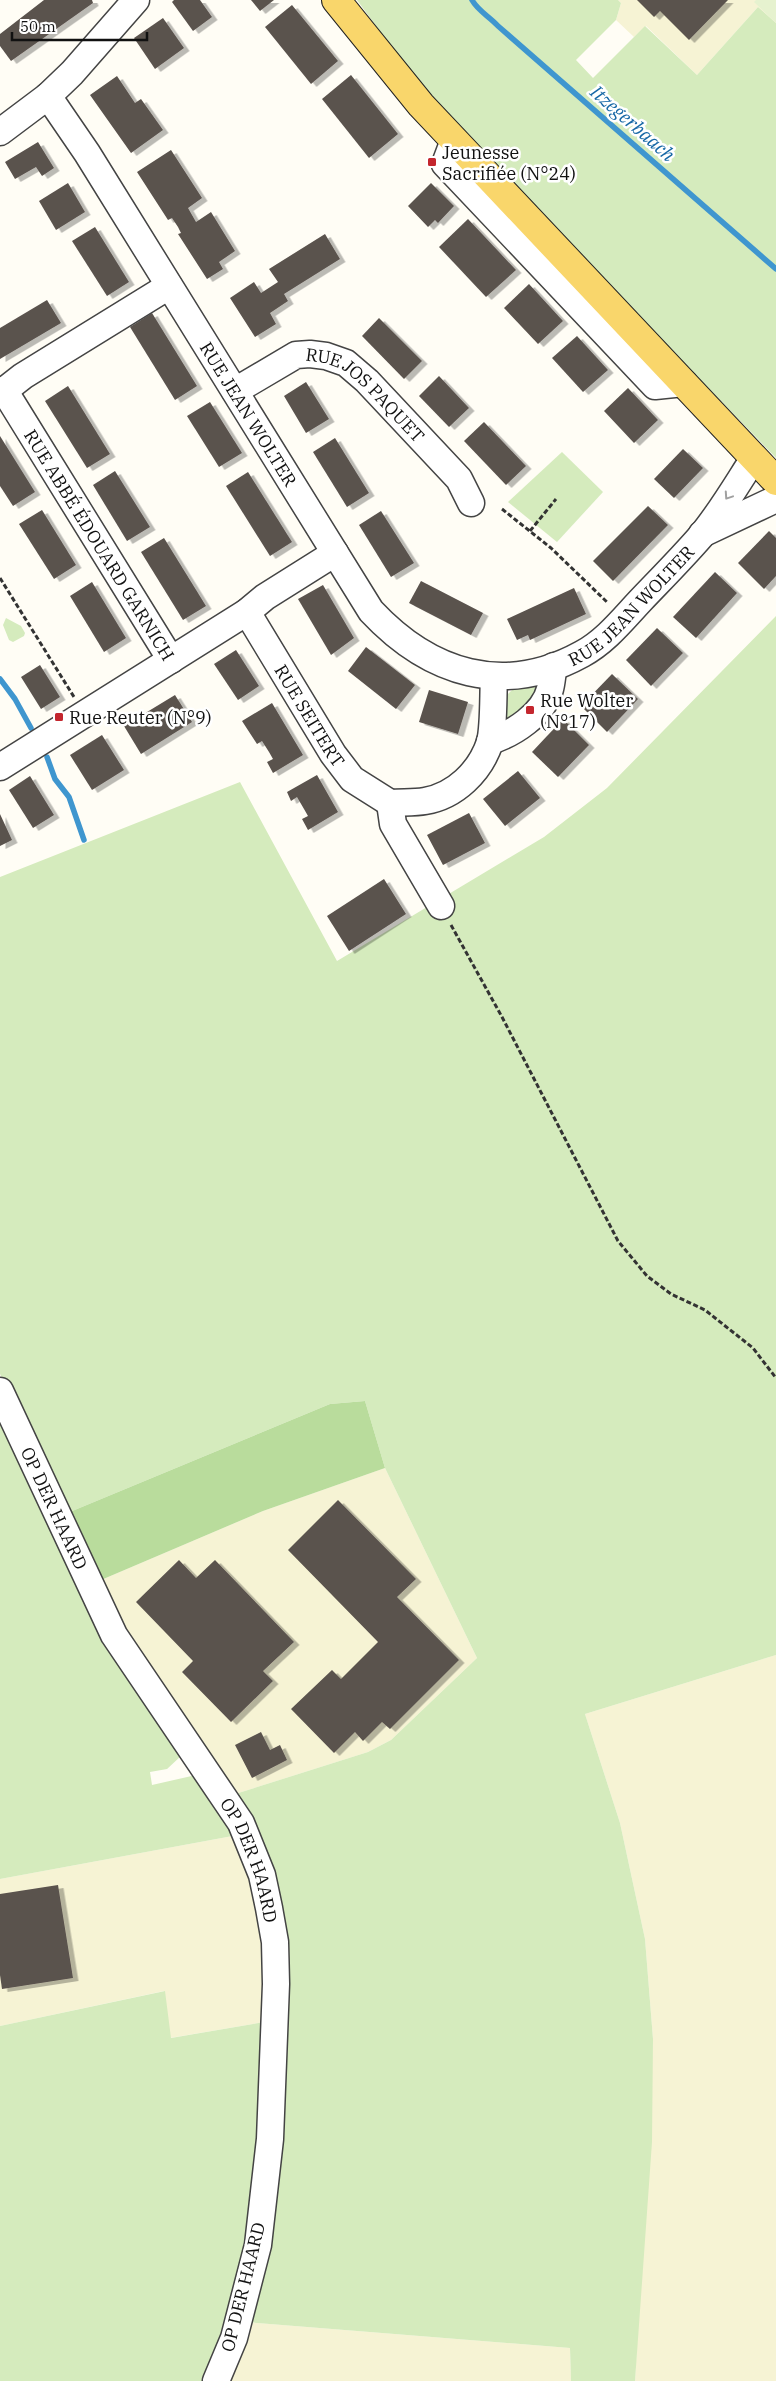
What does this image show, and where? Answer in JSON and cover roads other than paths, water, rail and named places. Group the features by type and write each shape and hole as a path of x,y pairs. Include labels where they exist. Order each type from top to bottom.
{"main road":[{"path":"336,0 421,105 776,481"}],"street":[{"path":"0,132 48,96 72,73 136,0"},
{"name":"RUE JEAN WOLTER","path":"48,96 235,391 371,611 405,643 448,667 494,677 554,666 583,653 609,634 702,535 754,458"},
{"path":"2,392 169,286"},
{"name":"RUE JOS PAQUET","path":"235,391 296,355 326,356 346,363 367,381 459,479 471,504"},
{"name":"RUE ABBÉ ÉDOUARD GARNICH","path":"2,392 171,660 247,612 265,596 335,553"},
{"name":"RUE JEAN WOLTER","path":"702,535 776,499"},
{"name":"RUE SEITERT","path":"247,612 342,766 352,778 390,803"},
{"path":"0,767 171,660"},
{"name":"RUE JEAN WOLTER","path":"490,741 505,737 532,718 550,692 554,666"},
{"path":"441,906 393,824 390,803 424,802 441,797 459,786 478,768 490,741 494,677"},
{"name":"OP DER HAARD","path":"0,1391 114,1636 241,1823 262,1876 269,1908 275,1942 276,1984 270,2139 258,2245 234,2338 216,2381"}],"waterway":[{"name":"Itzegerbaach","path":"472,0 498,26 776,269"},
{"path":"0,679 15,699 31,728"},
{"path":"47,757 55,779 69,797 84,840"}],"place":[{"name":"Jeunesse Sacrifiée (N°24)","path":"432,162"},
{"name":"Rue Wolter (N°17)","path":"530,710"},
{"name":"Rue Reuter (N°9)","path":"59,717"}]}
